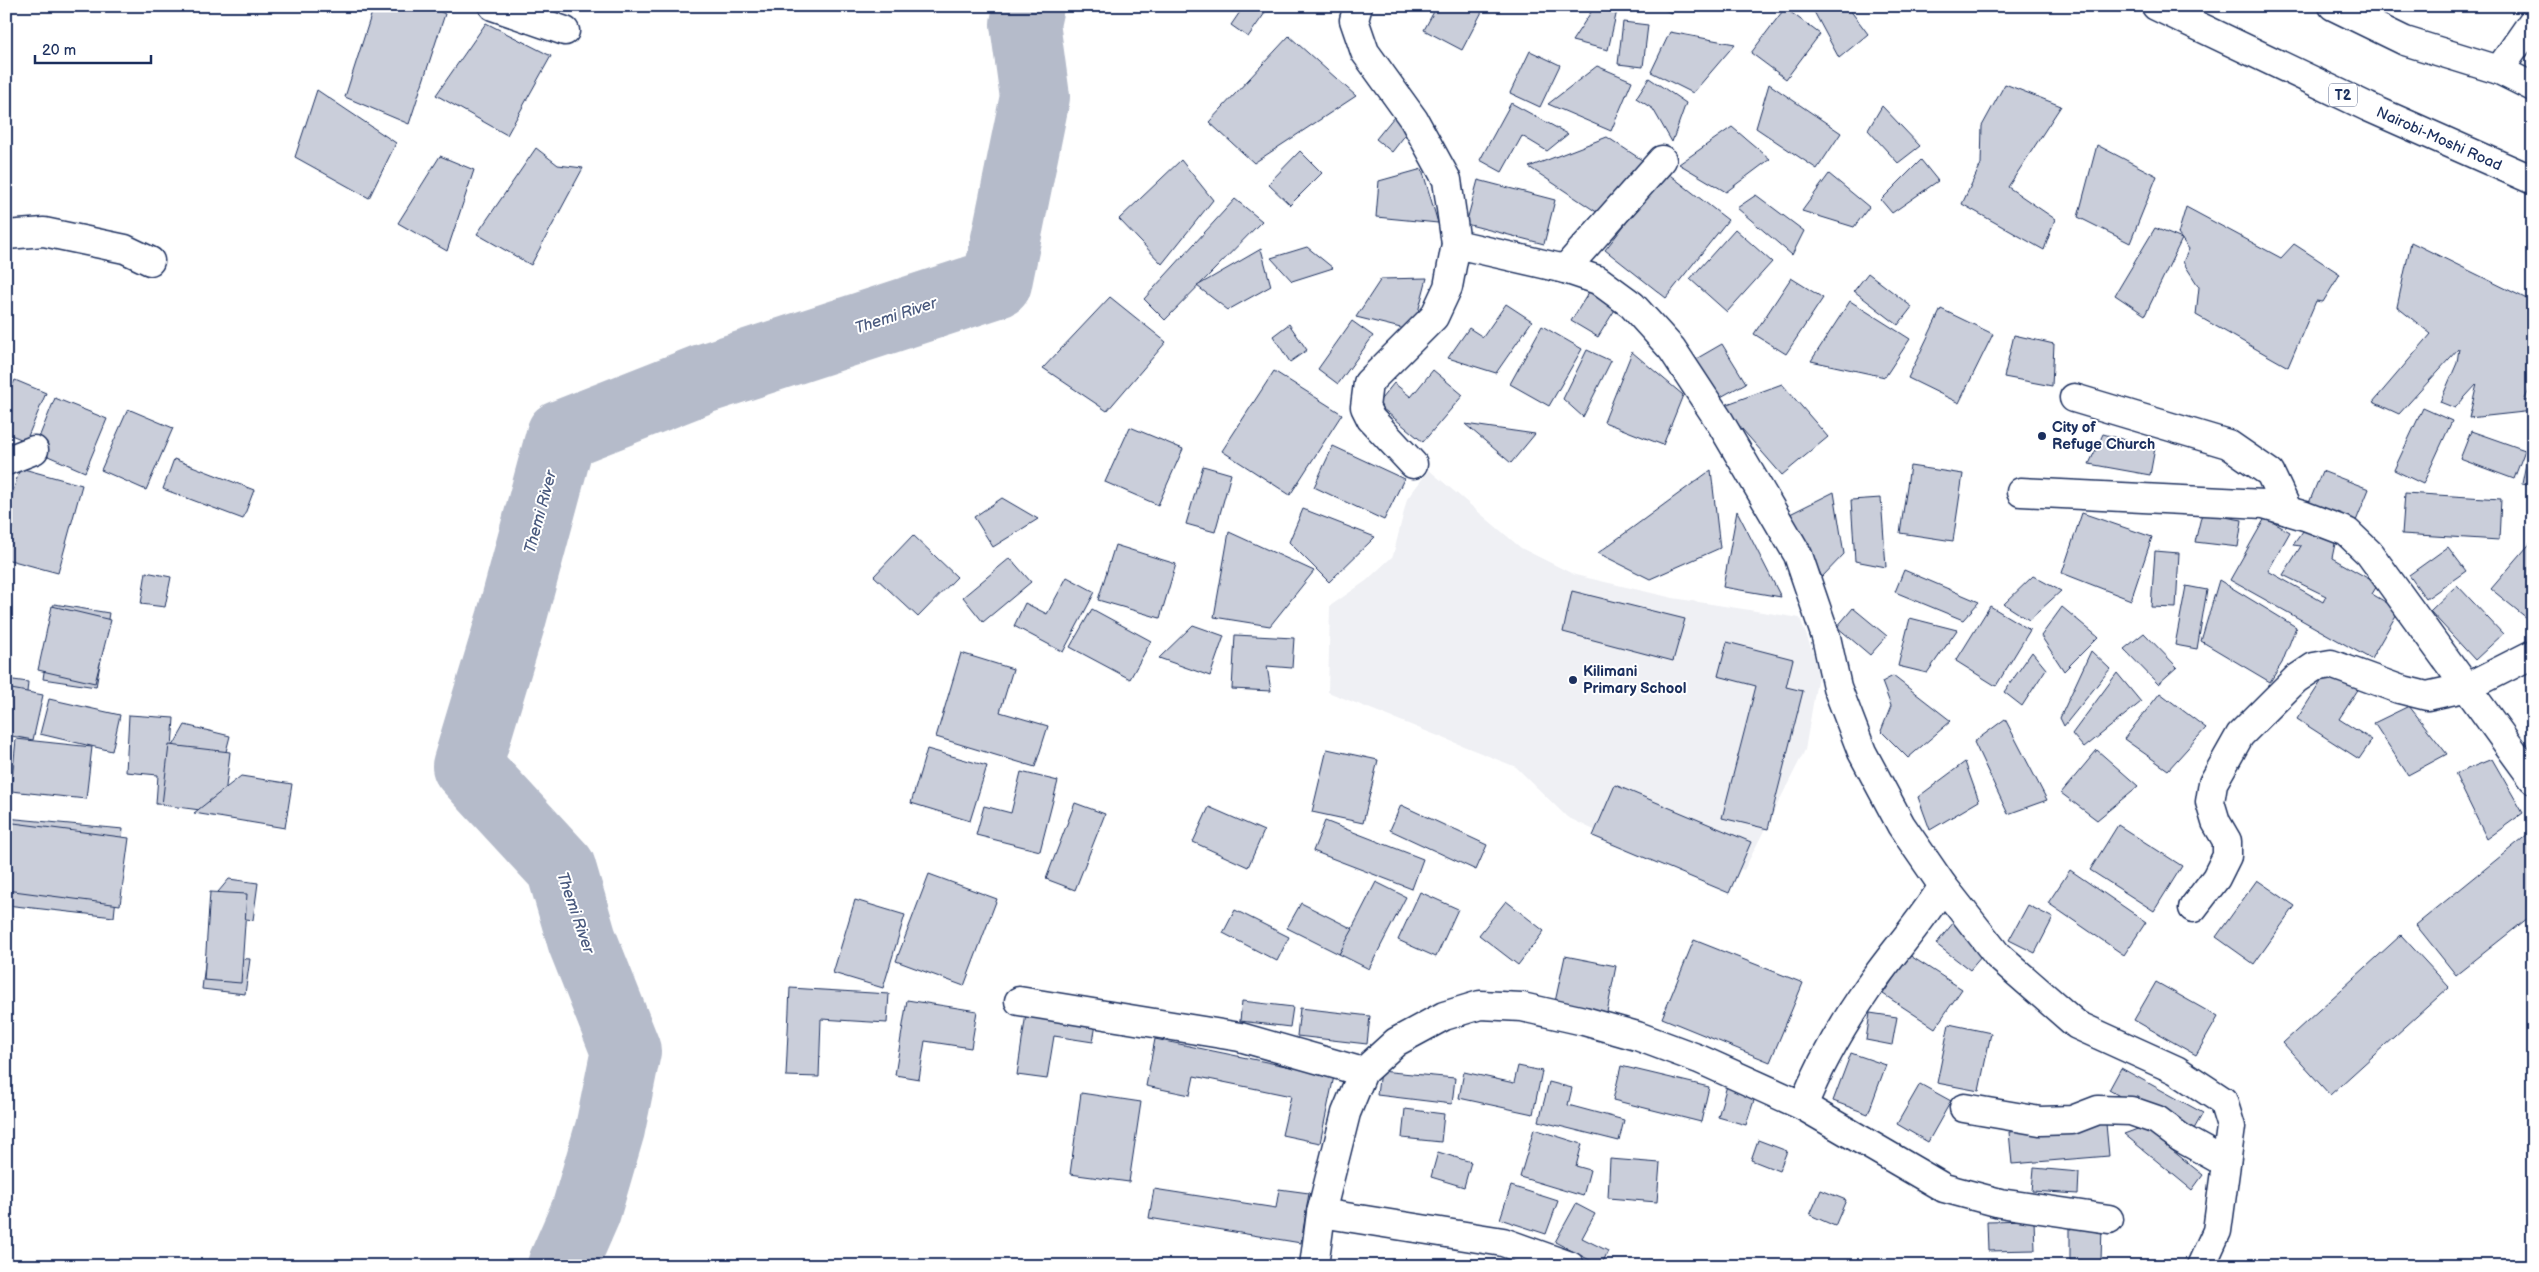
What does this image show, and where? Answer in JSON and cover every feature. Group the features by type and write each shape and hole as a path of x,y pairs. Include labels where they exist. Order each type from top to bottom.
{"main road":[{"path":"493,6 566,31"},
{"path":"1358,6 1354,20 1365,52 1414,120 1446,180 1456,244 1448,286 1434,317 1368,382 1365,407 1371,419 1413,464"},
{"name":"Nairobi-Moshi Road","path":"2156,6 2368,107 2533,180"},
{"path":"2333,6 2405,41 2499,70 2533,87"},
{"path":"2499,70 2533,21"},
{"path":"1565,269 1662,160"},
{"path":"6,236 44,232 126,249 150,261"},
{"path":"1456,244 1565,269 1598,280 1632,305 1672,349 1720,422 1798,555 1826,638 1837,687 1862,752 1902,826 1943,886 1998,956 2077,1025 2176,1070 2223,1101 2231,1127 2217,1231 2201,1266"},
{"path":"2074,398 2228,444 2253,459 2270,473 2288,511"},
{"path":"6,461 34,450"},
{"path":"2020,492 2264,504 2347,532 2370,553 2468,686 2533,779"},
{"path":"2193,908 2216,878 2227,856 2227,841 2216,822 2210,802 2213,783 2240,736 2296,679 2314,667 2331,664 2399,689 2428,696 2468,686 2533,654"},
{"path":"1803,1106 1812,1082 1866,992 1930,907 1943,886"},
{"path":"1019,1001 1240,1037 1363,1072"},
{"path":"1314,1266 1321,1213 1346,1113 1363,1072 1396,1042 1444,1016 1480,1005 1522,1007 1637,1036 1699,1059 1803,1106 1944,1188 2000,1203 2109,1219"},
{"path":"1964,1108 2040,1121 2072,1120 2098,1110 2131,1111 2157,1120 2181,1138 2226,1163"},
{"path":"1321,1213 1503,1242 1570,1266"}],"shaded area":[{"name":"Kilimani Primary School","path":"1429,470 1521,548 1575,575 1673,598 1800,618 1819,669 1805,750 1744,870 1621,843 1567,817 1516,767 1328,692 1330,606 1366,581 1393,556 1407,499"}],"building":[{"path":"374,6 429,6 445,14 409,124 345,97"},
{"path":"1244,6 1255,6 1265,13 1248,37 1231,25"},
{"path":"1437,6 1485,6 1462,50 1424,30"},
{"path":"1595,6 1618,6 1608,50 1572,41"},
{"path":"1656,6 1674,6 1671,13"},
{"path":"1811,6 1847,6 1868,34 1839,58"},
{"path":"1785,8 1820,34 1786,79 1751,53"},
{"path":"1623,22 1648,25 1643,67 1618,64"},
{"path":"486,23 551,56 507,135 436,95"},
{"path":"1670,32 1735,44 1693,93 1651,72"},
{"path":"1289,36 1356,96 1254,163 1209,122"},
{"path":"1530,51 1560,65 1540,107 1510,93"},
{"path":"1597,66 1632,81 1611,131 1548,104"},
{"path":"1649,78 1686,103 1672,142 1653,109 1636,98"},
{"path":"1769,84 1841,133 1817,169 1756,128"},
{"path":"2005,84 2061,106 2008,187 2055,219 2044,250 1962,204 1981,164 1982,126"},
{"path":"317,90 396,143 369,198 295,157"},
{"path":"1511,103 1568,134 1547,151 1522,136 1502,172 1480,160"},
{"path":"1882,106 1920,146 1898,163 1868,130"},
{"path":"1394,117 1410,129 1392,152 1376,139"},
{"path":"1732,127 1770,159 1726,192 1679,164"},
{"path":"1607,137 1642,160 1604,217 1529,167"},
{"path":"2097,145 2157,176 2130,243 2078,217"},
{"path":"536,148 558,165 583,168 531,265 477,234"},
{"path":"1300,151 1322,173 1290,205 1268,184"},
{"path":"440,156 474,170 447,251 398,223"},
{"path":"1181,160 1213,200 1162,264 1119,219"},
{"path":"1921,160 1938,181 1892,213 1881,200"},
{"path":"1422,169 1438,223 1376,217 1379,181"},
{"path":"1666,172 1728,220 1666,298 1605,250"},
{"path":"1829,174 1869,207 1854,227 1802,211"},
{"path":"1478,180 1555,200 1544,244 1466,224"},
{"path":"1756,195 1804,231 1792,255 1737,208"},
{"path":"1235,199 1262,221 1165,320 1144,299"},
{"path":"2186,207 2281,258 2294,244 2340,274 2323,302 2316,301 2288,367 2196,315 2199,287 2183,262 2189,249 2178,234"},
{"path":"2155,228 2182,239 2145,315 2115,295"},
{"path":"1735,229 1772,262 1727,312 1690,279"},
{"path":"2411,242 2533,302 2533,382 2524,401 2533,400 2533,411 2469,418 2477,384 2455,408 2440,402 2457,363 2459,348 2399,414 2373,402 2431,334 2397,307"},
{"path":"1307,247 1333,268 1292,281 1271,258"},
{"path":"1261,249 1271,286 1228,310 1197,286"},
{"path":"1868,273 1912,307 1898,325 1854,291"},
{"path":"1427,278 1413,331 1356,317 1381,279"},
{"path":"1791,278 1823,298 1786,354 1754,334"},
{"path":"1589,292 1616,308 1598,337 1571,321"},
{"path":"1110,297 1166,342 1107,411 1043,368"},
{"path":"1850,301 1910,339 1885,377 1811,361"},
{"path":"1506,304 1532,321 1496,373 1448,358 1469,328 1483,337"},
{"path":"1941,309 1993,334 1959,403 1908,378"},
{"path":"1352,321 1373,336 1338,384 1318,369"},
{"path":"1289,324 1307,350 1290,362 1273,336"},
{"path":"1542,326 1582,349 1549,406 1510,384"},
{"path":"2014,335 2054,344 2052,386 2004,377"},
{"path":"1722,344 1746,383 1719,398 1696,359"},
{"path":"1587,350 1611,361 1583,417 1563,399"},
{"path":"1632,352 1683,395 1663,445 1604,422"},
{"path":"1433,370 1463,395 1423,442 1377,404 1394,383 1411,397"},
{"path":"1274,371 1342,414 1290,495 1222,451"},
{"path":"15,380 46,393 26,441 6,433 6,399"},
{"path":"1782,384 1828,437 1782,475 1722,406"},
{"path":"55,398 107,419 85,472 34,450"},
{"path":"2423,408 2452,421 2423,484 2394,470"},
{"path":"128,409 173,428 146,490 101,470"},
{"path":"1465,424 1535,434 1511,463"},
{"path":"1130,427 1183,449 1158,505 1105,482"},
{"path":"2533,428 2533,486 2522,484"},
{"path":"2471,431 2525,450 2514,479 2460,459"},
{"path":"2103,434 2155,448 2150,475 2089,464"},
{"path":"1333,446 1404,479 1384,520 1314,487"},
{"path":"174,459 254,490 243,519 163,489"},
{"path":"1203,466 1231,474 1215,532 1186,524"},
{"path":"1910,466 1963,474 1953,541 1900,533"},
{"path":"20,468 82,485 58,573 6,559 6,549 13,526 6,524 6,515"},
{"path":"1711,470 1720,548 1650,579 1598,553"},
{"path":"2322,471 2369,489 2354,526 2307,508"},
{"path":"1834,492 1844,554 1822,577 1790,514"},
{"path":"2405,493 2501,499 2499,540 2402,534"},
{"path":"1002,498 1038,519 993,547 974,517"},
{"path":"1881,498 1886,567 1855,561 1851,500"},
{"path":"1303,509 1375,537 1329,582 1289,542"},
{"path":"1737,511 1781,597 1723,587"},
{"path":"2082,513 2152,537 2131,600 2062,573"},
{"path":"2202,513 2242,520 2238,547 2195,542"},
{"path":"2265,518 2290,532 2268,571 2323,602 2326,596 2283,575 2301,546 2293,545 2306,527 2337,534 2332,558 2378,584 2372,594 2399,610 2371,659 2230,580"},
{"path":"1229,532 1314,571 1270,626 1214,617"},
{"path":"913,535 957,577 918,617 874,576"},
{"path":"2533,540 2533,623 2491,589"},
{"path":"1115,545 1176,564 1160,618 1098,600"},
{"path":"2448,547 2466,571 2426,599 2409,575"},
{"path":"2155,551 2179,553 2176,608 2151,607"},
{"path":"1010,558 1031,582 983,622 963,597"},
{"path":"1904,570 1979,602 1963,620 1895,592"},
{"path":"146,572 171,577 165,607 141,604"},
{"path":"2033,576 2061,591 2029,620 2004,604"},
{"path":"1067,577 1095,592 1063,652 1014,626 1025,603 1047,614"},
{"path":"2219,580 2296,627 2282,663 2270,682 2201,641"},
{"path":"2457,585 2503,634 2475,660 2430,611"},
{"path":"2186,586 2207,590 2197,649 2175,645"},
{"path":"1572,591 1685,619 1673,661 1563,632"},
{"path":"54,604 109,613 96,687 43,679"},
{"path":"52,606 111,620 95,683 38,670"},
{"path":"1990,606 2030,630 1996,686 1956,661"},
{"path":"2062,607 2098,637 2064,671 2041,636"},
{"path":"1853,608 1887,636 1870,655 1837,627"},
{"path":"1092,609 1151,641 1130,679 1070,647"},
{"path":"1910,618 1957,630 1927,673 1898,666"},
{"path":"1193,625 1224,636 1210,676 1159,658"},
{"path":"2144,633 2177,667 2158,684 2124,649"},
{"path":"1235,635 1294,638 1292,668 1267,666 1271,691 1232,689"},
{"path":"1727,642 1793,659 1786,687 1803,691 1768,829 1722,818 1756,686 1718,676"},
{"path":"2091,651 2110,669 2064,726 2060,718"},
{"path":"2032,652 2046,669 2022,706 2004,692"},
{"path":"961,653 1013,669 1000,712 1048,726 1035,767 936,737"},
{"path":"2331,666 2361,685 2339,719 2372,740 2359,759 2297,719"},
{"path":"2117,673 2141,702 2084,748 2072,734"},
{"path":"1893,676 1951,721 1908,758 1881,731 1891,706 1882,682"},
{"path":"6,679 28,682 23,733 6,732"},
{"path":"6,688 43,695 33,740 6,735"},
{"path":"2160,693 2206,728 2168,770 2124,739"},
{"path":"49,699 120,715 112,751 40,734"},
{"path":"2409,706 2447,754 2408,775 2374,723"},
{"path":"129,715 174,718 172,748 185,725 230,736 217,787 188,806 156,804 158,775 126,772"},
{"path":"2005,719 2047,800 2008,814 1974,742"},
{"path":"16,739 92,747 86,799 11,791"},
{"path":"169,745 230,752 223,813 162,805"},
{"path":"927,749 987,766 970,821 911,803"},
{"path":"1327,749 1378,760 1363,823 1312,812"},
{"path":"2097,750 2138,786 2097,820 2061,793"},
{"path":"2492,759 2523,813 2487,839 2455,774"},
{"path":"1965,762 1979,801 1930,830 1918,797"},
{"path":"1021,772 1058,781 1040,851 976,835 984,806 1011,813"},
{"path":"241,776 292,784 285,828 194,813"},
{"path":"1615,785 1751,842 1729,893 1593,836"},
{"path":"1075,803 1105,814 1075,890 1046,879"},
{"path":"1401,805 1487,845 1476,870 1390,830"},
{"path":"1209,807 1264,831 1248,867 1193,842"},
{"path":"6,818 123,829 114,917 6,905"},
{"path":"1325,821 1423,859 1412,889 1313,851"},
{"path":"6,822 129,838 120,905 6,890"},
{"path":"2118,825 2182,866 2154,911 2090,870"},
{"path":"2533,830 2533,914 2456,975 2416,925"},
{"path":"2070,870 2146,922 2124,955 2048,903"},
{"path":"929,874 997,899 964,986 896,961"},
{"path":"229,879 258,883 253,920 239,918 234,958 250,959 245,994 202,989 213,898"},
{"path":"2257,880 2295,906 2254,964 2216,937"},
{"path":"1376,882 1406,897 1369,969 1339,954"},
{"path":"210,892 247,894 241,983 204,980"},
{"path":"1420,892 1458,909 1436,957 1398,940"},
{"path":"855,900 905,915 883,988 833,973"},
{"path":"1506,901 1544,931 1518,965 1479,935"},
{"path":"1301,903 1353,929 1339,954 1287,928"},
{"path":"2028,905 2053,918 2035,953 2009,940"},
{"path":"1235,910 1289,937 1277,961 1223,933"},
{"path":"1954,922 1988,949 1970,970 1936,944"},
{"path":"2401,935 2449,987 2330,1095 2283,1043"},
{"path":"1694,940 1803,983 1770,1062 1662,1018"},
{"path":"1909,955 1962,989 1935,1028 1883,994"},
{"path":"1565,956 1616,966 1607,1012 1555,1002"},
{"path":"2156,982 2218,1017 2196,1055 2134,1020"},
{"path":"790,988 889,994 887,1023 821,1019 819,1077 786,1076"},
{"path":"907,1000 977,1011 971,1048 925,1041 919,1079 895,1075"},
{"path":"1242,1001 1293,1007 1290,1027 1240,1021"},
{"path":"1027,1007 1097,1018 1093,1042 1054,1036 1047,1079 1017,1075"},
{"path":"1300,1008 1370,1016 1367,1044 1297,1036"},
{"path":"1870,1013 1897,1017 1892,1045 1866,1040"},
{"path":"1949,1024 1991,1033 1979,1091 1937,1083"},
{"path":"1155,1039 1334,1076 1320,1143 1282,1135 1291,1096 1194,1076 1190,1095 1146,1086"},
{"path":"1851,1053 1886,1065 1868,1114 1833,1101"},
{"path":"1518,1066 1542,1071 1533,1114 1459,1098 1464,1072 1514,1083"},
{"path":"1621,1066 1709,1087 1701,1122 1613,1100"},
{"path":"2121,1068 2203,1113 2190,1136 2109,1090"},
{"path":"1380,1071 1455,1078 1452,1104 1377,1095"},
{"path":"1549,1082 1572,1088 1568,1105 1624,1120 1619,1141 1539,1121"},
{"path":"1728,1082 1757,1091 1746,1125 1718,1117"},
{"path":"1920,1084 1951,1101 1928,1142 1897,1124"},
{"path":"1081,1093 1141,1102 1129,1182 1070,1174"},
{"path":"1405,1109 1444,1114 1441,1142 1402,1138"},
{"path":"2106,1124 2109,1156 2012,1164 2009,1132"},
{"path":"2143,1127 2203,1175 2192,1190 2124,1134"},
{"path":"1534,1129 1582,1144 1576,1166 1590,1170 1583,1196 1520,1177"},
{"path":"1758,1140 1787,1151 1779,1171 1751,1160"},
{"path":"1438,1152 1471,1162 1464,1187 1431,1177"},
{"path":"1610,1159 1660,1163 1657,1202 1608,1198"},
{"path":"2034,1168 2079,1172 2078,1194 2032,1191"},
{"path":"1511,1186 1558,1201 1546,1234 1500,1219"},
{"path":"1154,1189 1276,1208 1279,1189 1309,1193 1301,1243 1149,1218"},
{"path":"1821,1190 1846,1200 1835,1226 1810,1215"},
{"path":"1576,1204 1595,1214 1582,1238 1608,1251 1601,1266 1555,1242"},
{"path":"2034,1220 2035,1250 1988,1251 1987,1221"},
{"path":"2070,1224 2102,1225 2101,1261 2070,1260"}],"waterway":[{"name":"Themi River","path":"562,1266 586,1211 610,1129 626,1051 582,940 561,868 467,766 511,620 561,435 703,379 997,283 1035,97 1025,24 1029,6"}],"place":[{"name":"City of Refuge Church","path":"2042,436"},
{"name":"Kilimani Primary School","path":"1573,680"}]}
